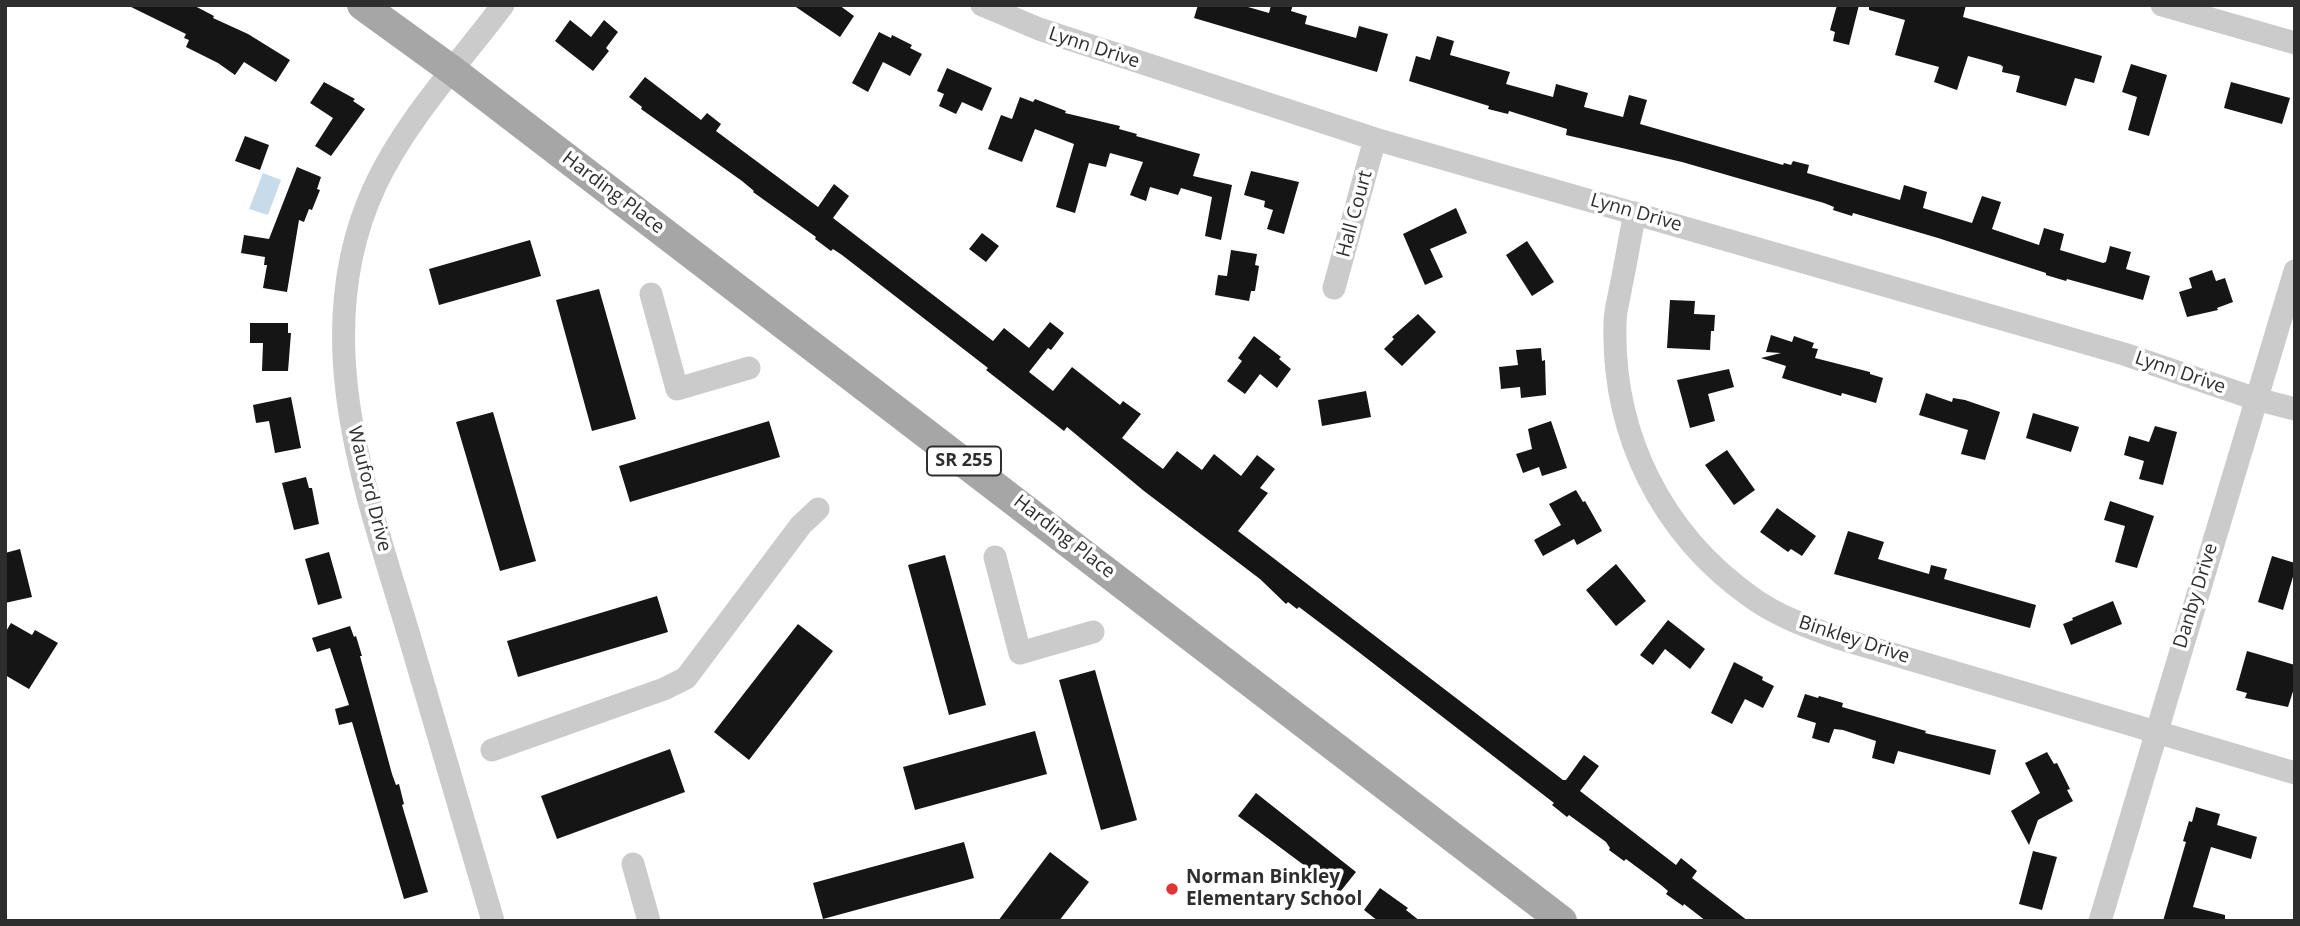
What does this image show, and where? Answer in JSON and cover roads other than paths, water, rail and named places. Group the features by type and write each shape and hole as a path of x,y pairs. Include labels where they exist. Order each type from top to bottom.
{"main road":[{"name":"Harding Place","path":"362,5 453,71 1562,921"}],"street":[{"name":"Wauford Drive","path":"493,921 358,461 344,378 342,332 345,295 357,234 375,187 398,143 503,5"},
{"name":"Lynn Drive","path":"982,5 1051,33 1375,139 2124,354 2256,399 2295,409"},
{"path":"2162,5 2295,43"},
{"name":"Hall Court","path":"1334,288 1375,139"},
{"name":"Binkley Drive","path":"1635,213 1615,319 1615,358 1624,412 1637,455 1657,498 1684,536 1716,570 1753,599 1794,621 1838,638 2295,773"},
{"name":"Danby Drive","path":"2100,921 2256,399 2286,335 2295,271"},
{"path":"651,294 677,388 749,368"},
{"path":"492,750 664,689 686,678 801,525 818,509"},
{"path":"995,557 1020,653 1093,632"},
{"path":"633,864 649,921"}],"water":[{"path":"263,173 281,180 268,215 249,209"}],"place":[{"name":"Norman Binkley Elementary School","path":"1172,889"}]}
